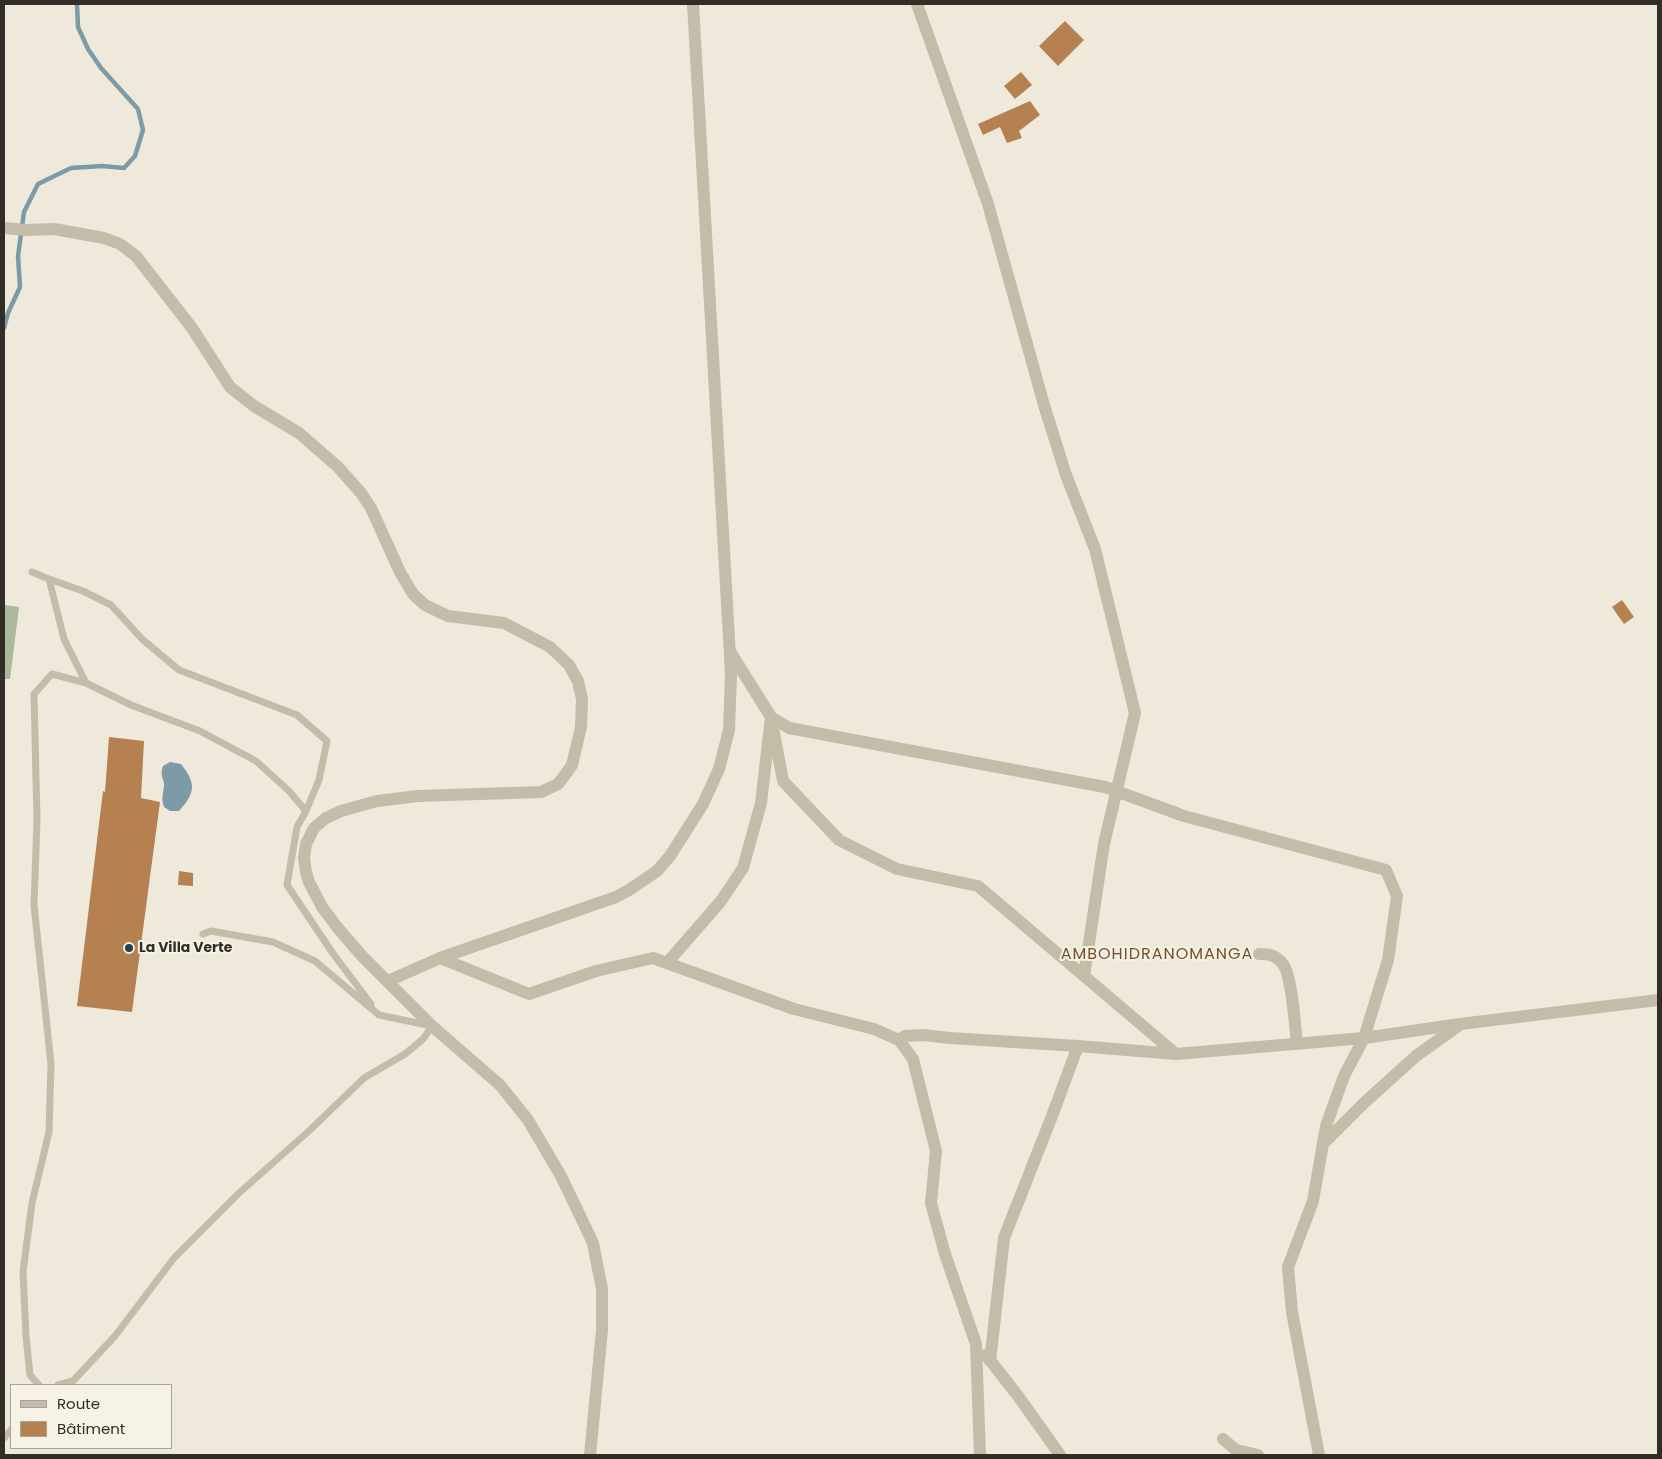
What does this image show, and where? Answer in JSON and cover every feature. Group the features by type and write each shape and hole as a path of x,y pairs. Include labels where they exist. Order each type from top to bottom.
{"street":[{"path":"388,981 440,958 616,897 629,890 657,871 670,856 703,804 718,769 730,730 731,674 693,4"},
{"path":"917,4 988,204 1044,405 1066,475 1095,549 1135,713 1104,844 1084,976"},
{"path":"4,228 26,230 54,229 104,238 120,244 136,256 192,328 230,387 254,406 299,433 338,466 361,493 371,508 400,572 413,594 419,600 434,610 448,616 504,623 532,637 550,647 568,665 578,681 582,699 581,726 572,764 558,784 541,792 418,796 377,802 341,811 326,818 314,828 306,844 304,858 310,882 322,907 337,927 362,956 432,1026 500,1085 528,1120 561,1176 594,1243 602,1289 602,1330 590,1455"},
{"path":"730,651 770,717 783,781 839,840 898,870 978,886 1176,1054"},
{"path":"770,717 789,728 1104,787 1184,816 1386,870 1397,896 1388,960 1364,1038 1344,1076 1326,1126 1313,1201 1288,1267 1292,1312 1318,1455"},
{"path":"667,963 721,901 743,868 761,803 770,717"},
{"path":"1259,954 1272,955 1283,964 1288,982 1297,1044"},
{"path":"440,958 529,994 596,971 653,958 794,1009 874,1029 899,1040 913,1059 936,1151 930,1203 945,1254 976,1344 980,1455"},
{"path":"899,1040 905,1036 923,1035 1176,1054 1364,1038 1460,1024 1658,1000"},
{"path":"1323,1145 1364,1103 1416,1056 1460,1024"},
{"path":"990,1360 1004,1238 1078,1046"},
{"path":"976,1344 1018,1396 1060,1455"},
{"path":"1223,1439 1236,1450 1258,1455"}],"lane":[{"path":"32,572 83,591 110,605 142,639 180,670 297,715 327,740 319,780 297,828 287,885 334,955 379,1015"},
{"path":"49,579 64,639 86,683"},
{"path":"38,1384 30,1375 23,1272 32,1203 49,1132 51,1064 34,905 37,820 34,694 52,674 86,683 131,705 200,731 256,761 289,790 306,811"},
{"path":"61,1384 73,1380 115,1336 174,1258 239,1193 310,1130 364,1078 405,1054 423,1039 432,1026 379,1015 315,961 273,942 211,931 203,934"}],"green space":[{"path":"4,605 19,607 10,679 4,679"}],"water":[{"path":"170,762 181,764 192,783 191,793 179,811 170,811 164,807 162,770 163,766"}],"building":[{"path":"1065,21 1084,40 1058,66 1039,46"},
{"path":"1021,72 1032,85 1015,99 1004,86"},
{"path":"1030,101 1040,115 1019,131 1022,138 1007,143 1000,127 983,135 978,124"},
{"path":"1622,600 1634,617 1624,624 1612,607"},
{"path":"109,737 144,741 141,798 160,802 132,1012 77,1006 103,791 105,792"},
{"path":"179,871 193,873 193,886 178,885"}],"waterway":[{"name":"AMBOHIDRANOMANGA","path":"4,328 8,313 20,287 18,256 24,212 38,184 71,168 102,166 124,168 135,156 143,130 138,109 101,68 88,49 78,27 77,4"}],"place":[{"name":"La Villa Verte","path":"129,948"}],"district":[{"name":"AMBOHIDRANOMANGA","path":"1157,955"}]}
